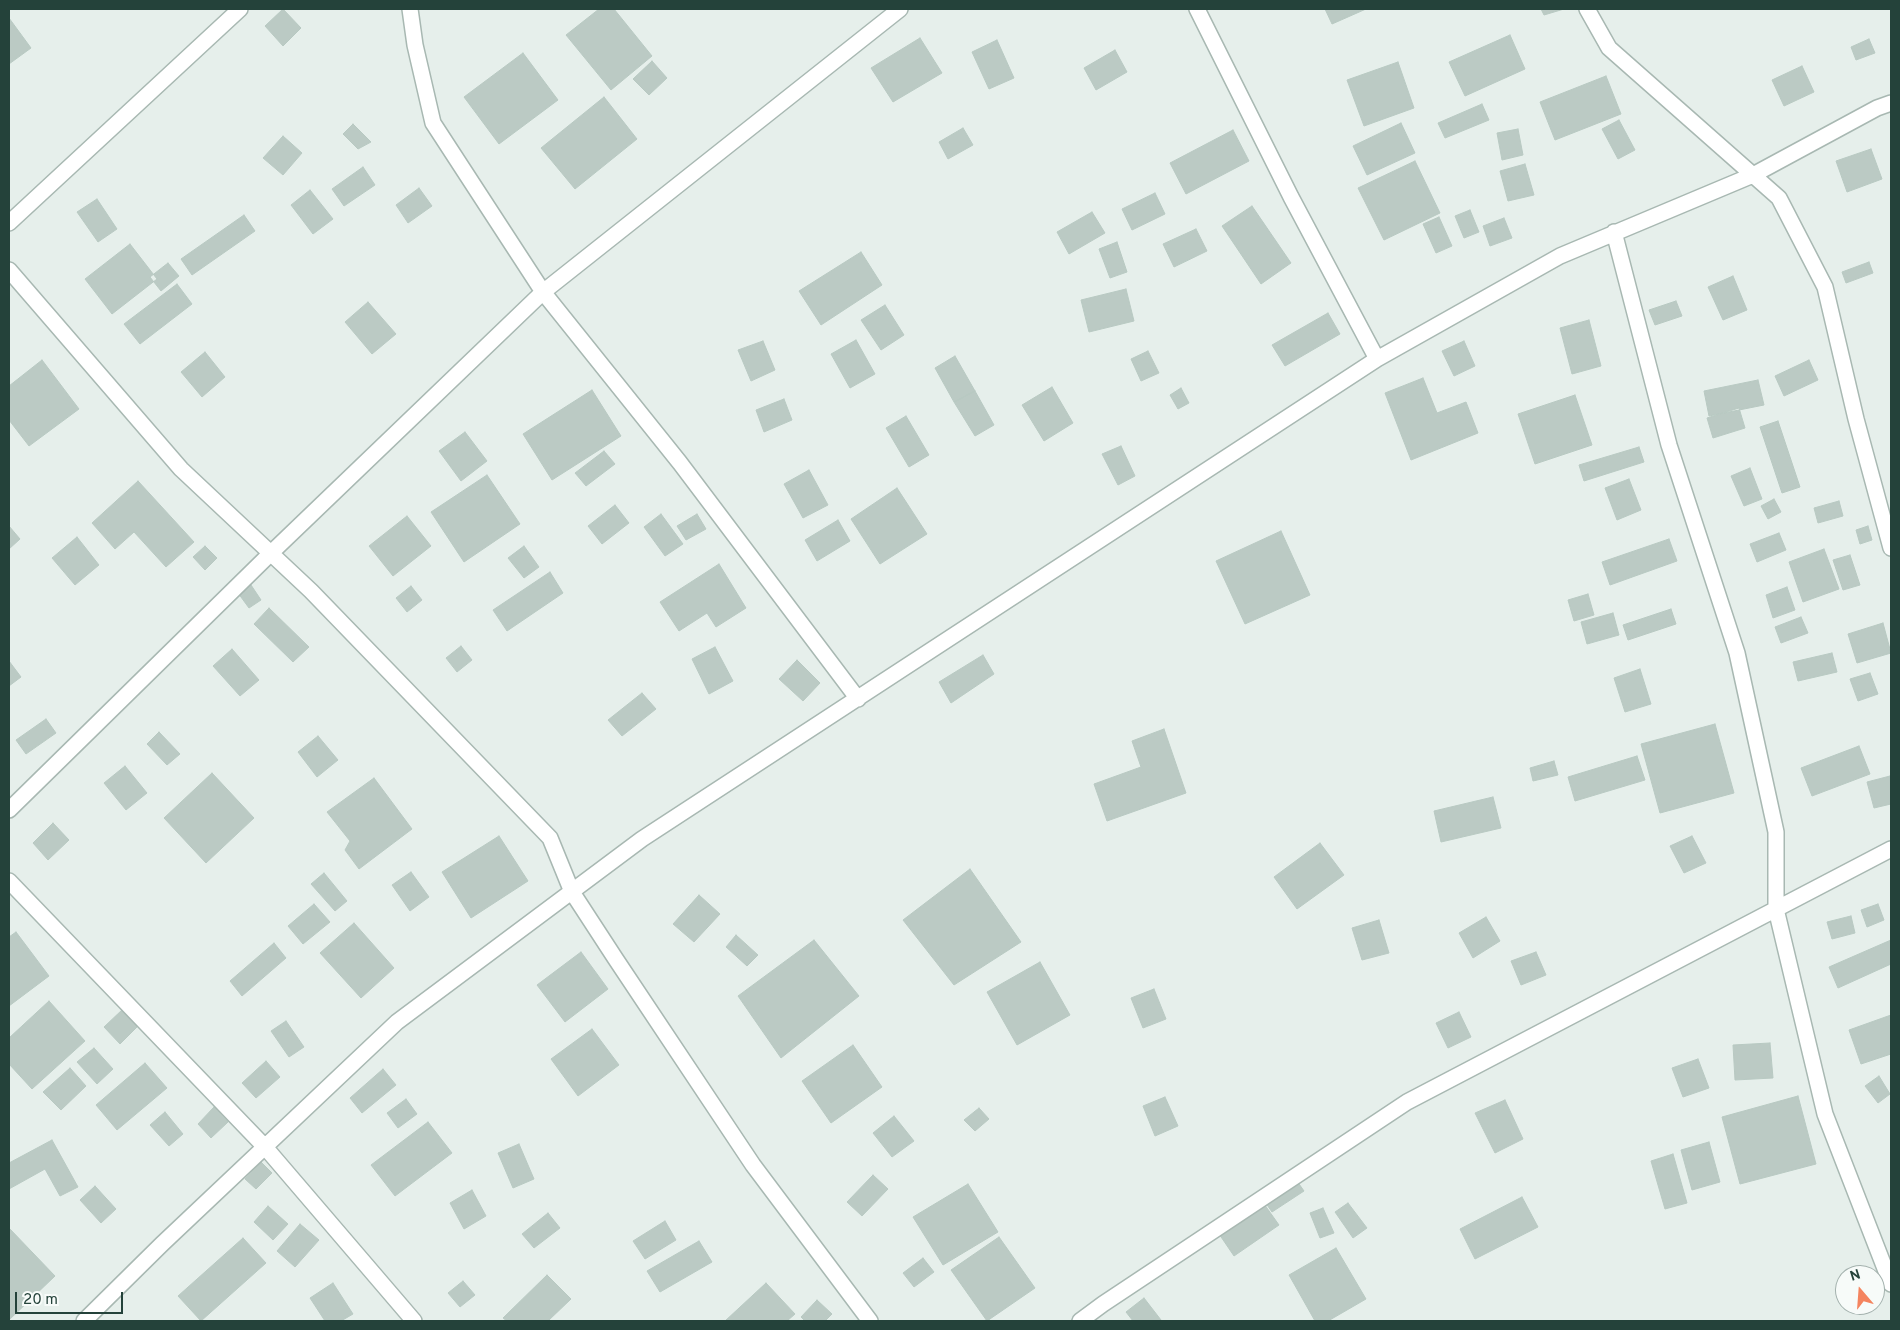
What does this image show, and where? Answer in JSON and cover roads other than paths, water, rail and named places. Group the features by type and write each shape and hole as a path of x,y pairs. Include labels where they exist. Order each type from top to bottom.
{"street":[{"path":"9,223 240,9"},
{"path":"410,9 415,45 433,123 543,292 680,463 858,699"},
{"path":"9,810 270,553 543,292 900,9"},
{"path":"1197,9 1290,197 1377,359"},
{"path":"1587,9 1609,48 1779,198 1824,287 1856,419 1891,548"},
{"path":"84,1321 265,1146 397,1022 642,839 1377,359 1560,256 1753,175 1877,108 1891,103"},
{"path":"1614,232 1669,445 1737,653 1776,832 1776,909 1825,1114 1891,1284"},
{"path":"9,270 182,469 317,598 550,838 572,892 753,1165 870,1321"},
{"path":"1080,1321 1102,1304 1408,1102 1891,848"},
{"path":"9,881 265,1146 414,1321"}]}
